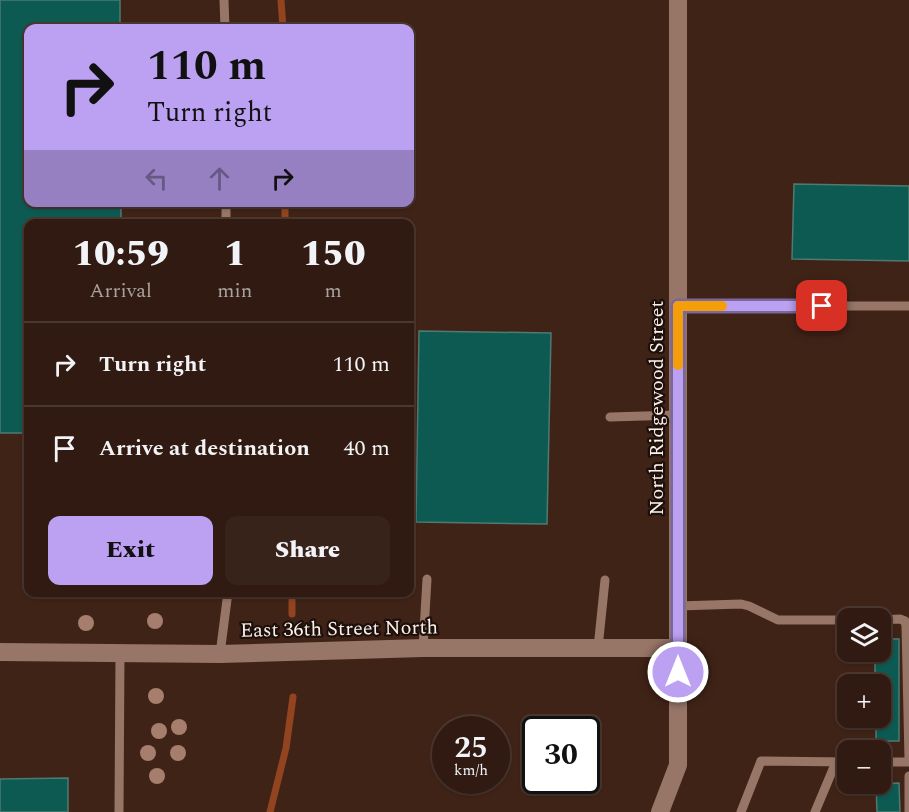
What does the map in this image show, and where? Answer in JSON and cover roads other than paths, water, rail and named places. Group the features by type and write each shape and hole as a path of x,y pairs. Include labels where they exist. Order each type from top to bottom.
{"street":[{"name":"North Ridgewood Street","path":"660,812 678,765 678,0"},
{"name":"East 36th Street North","path":"0,652 220,654 423,648 678,648"}],"lane":[{"path":"224,0 225,24"},
{"path":"678,306 909,306"},
{"path":"610,417 678,415"},
{"path":"423,648 427,579"},
{"path":"598,648 605,580"},
{"path":"220,654 227,597"},
{"path":"678,606 741,604 778,620 837,620"},
{"path":"891,619 905,621 906,626 909,761 891,762"},
{"path":"119,812 120,653"},
{"path":"741,812 761,761 836,762 815,812"},
{"path":"909,776 909,812"}],"waterway":[{"path":"281,0 283,24"},
{"path":"285,207 285,219"},
{"path":"292,597 292,614"},
{"path":"270,812 286,748 293,697"}]}
